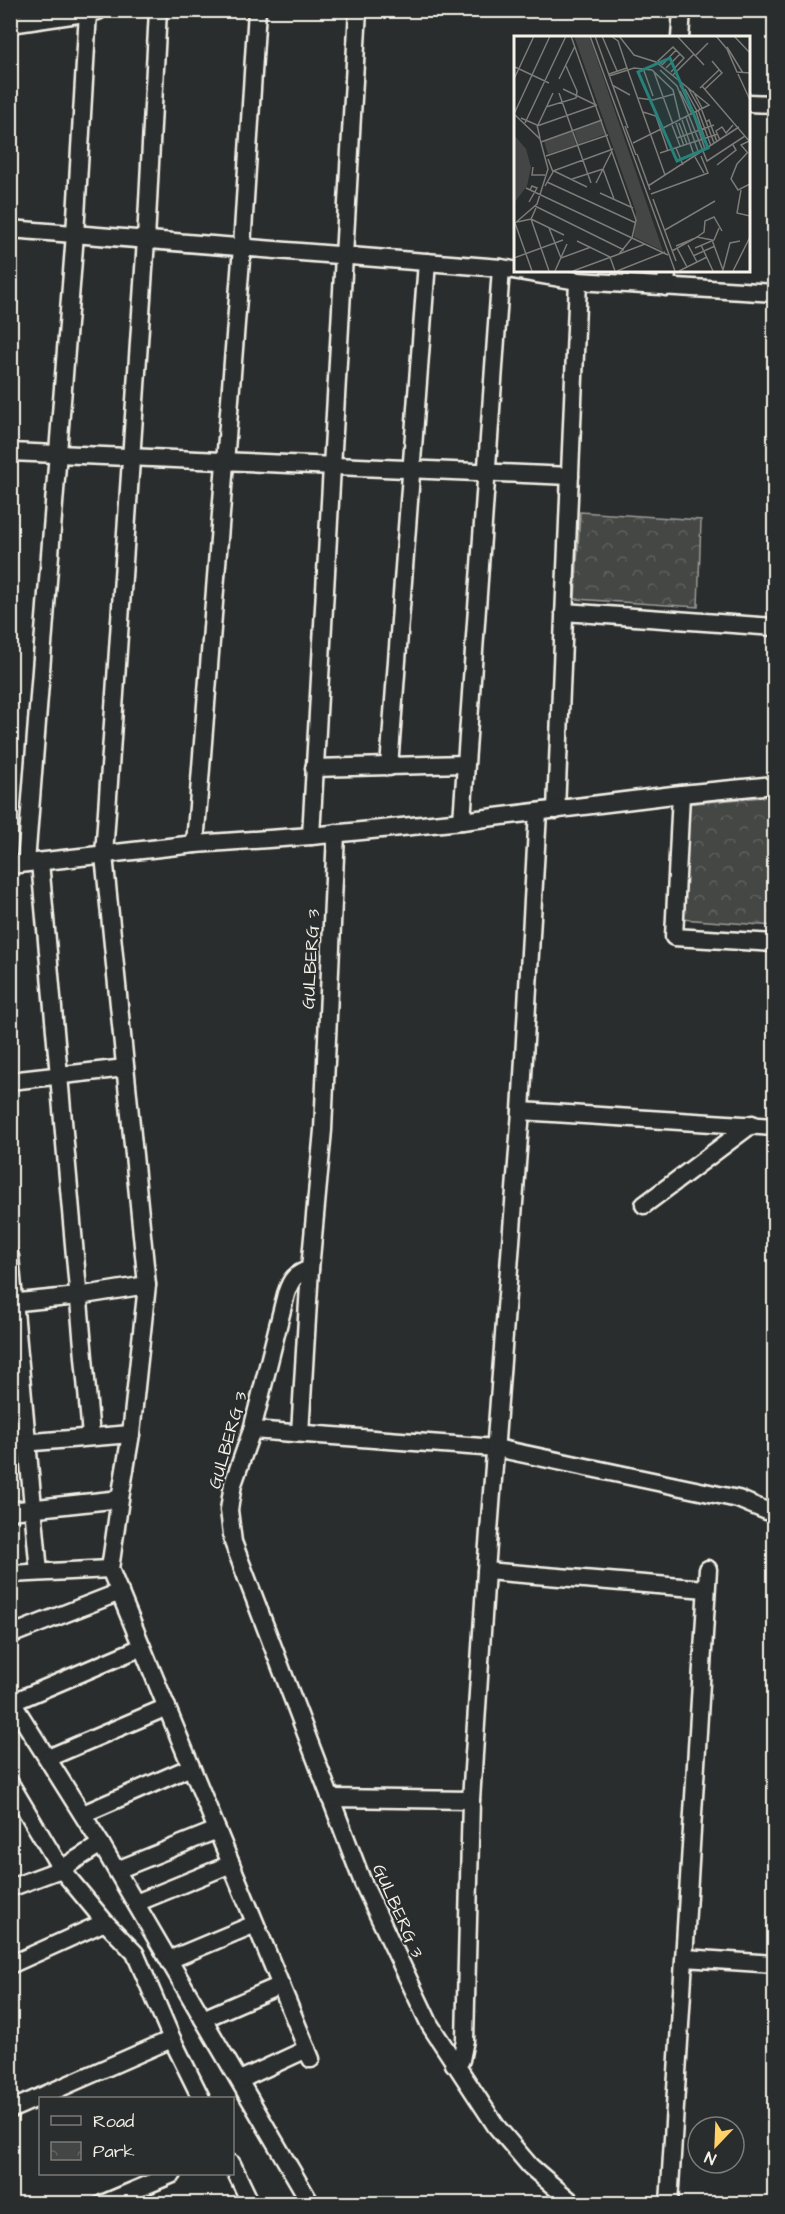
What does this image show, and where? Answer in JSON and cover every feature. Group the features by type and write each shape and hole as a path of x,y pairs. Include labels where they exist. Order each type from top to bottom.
{"street":[{"path":"158,10 146,240 104,855 147,1286 131,1434 110,1569 309,2054 240,2080"},
{"path":"195,844 242,247 257,10"},
{"path":"311,836 358,10"},
{"path":"680,36 682,10"},
{"path":"11,24 93,11 26,863 59,1075 91,1436"},
{"path":"749,103 774,104"},
{"path":"10,229 514,270"},
{"path":"388,767 427,262"},
{"path":"462,821 501,268"},
{"path":"525,272 578,281 666,278 774,293"},
{"path":"556,810 578,281"},
{"path":"10,452 570,476"},
{"path":"564,612 774,627"},
{"path":"314,768 465,764"},
{"path":"26,863 195,844 311,836 462,821 774,785"},
{"path":"681,794 674,938 774,943"},
{"path":"454,2064 461,2060 465,2040 471,1800 520,1111 538,812"},
{"name":"GULBERG 3","path":"336,833 323,1130 310,1269 297,1273 290,1282 286,1294 252,1430 233,1484 229,1510 233,1542 363,1883 423,2011 454,2064 496,2126 530,2166 574,2204"},
{"path":"10,1081 125,1068"},
{"path":"520,1111 774,1127"},
{"path":"644,1205 752,1124"},
{"path":"10,1256 19,1444 33,1509 39,1572"},
{"path":"300,1433 310,1269"},
{"path":"13,1303 147,1286"},
{"path":"252,1430 496,1448 738,1499 774,1514"},
{"path":"19,1444 131,1434"},
{"path":"10,1511 120,1499"},
{"path":"10,1574 110,1569"},
{"path":"669,2204 708,1569"},
{"path":"486,1571 706,1589"},
{"path":"10,1635 120,1592"},
{"path":"142,1647 11,1701 102,1844 310,2204"},
{"path":"48,1758 167,1707"},
{"path":"83,1814 191,1767"},
{"path":"10,1783 61,1869 105,1922 135,1953 172,2039 201,2097"},
{"path":"330,1798 471,1800"},
{"path":"117,1870 217,1830"},
{"path":"10,1888 61,1869 102,1844"},
{"path":"136,1903 231,1864"},
{"path":"10,1965 105,1922"},
{"path":"169,1960 255,1924"},
{"path":"685,1958 774,1964"},
{"path":"203,2019 280,1985"},
{"path":"40,2097 172,2039"},
{"path":"10,2110 39,2097"},
{"path":"234,2168 251,2204"},
{"path":"102,2204 171,2175"}],"green space":[{"path":"580,512 701,520 698,607 575,599"},
{"path":"774,796 774,926 682,919 685,804"}]}
